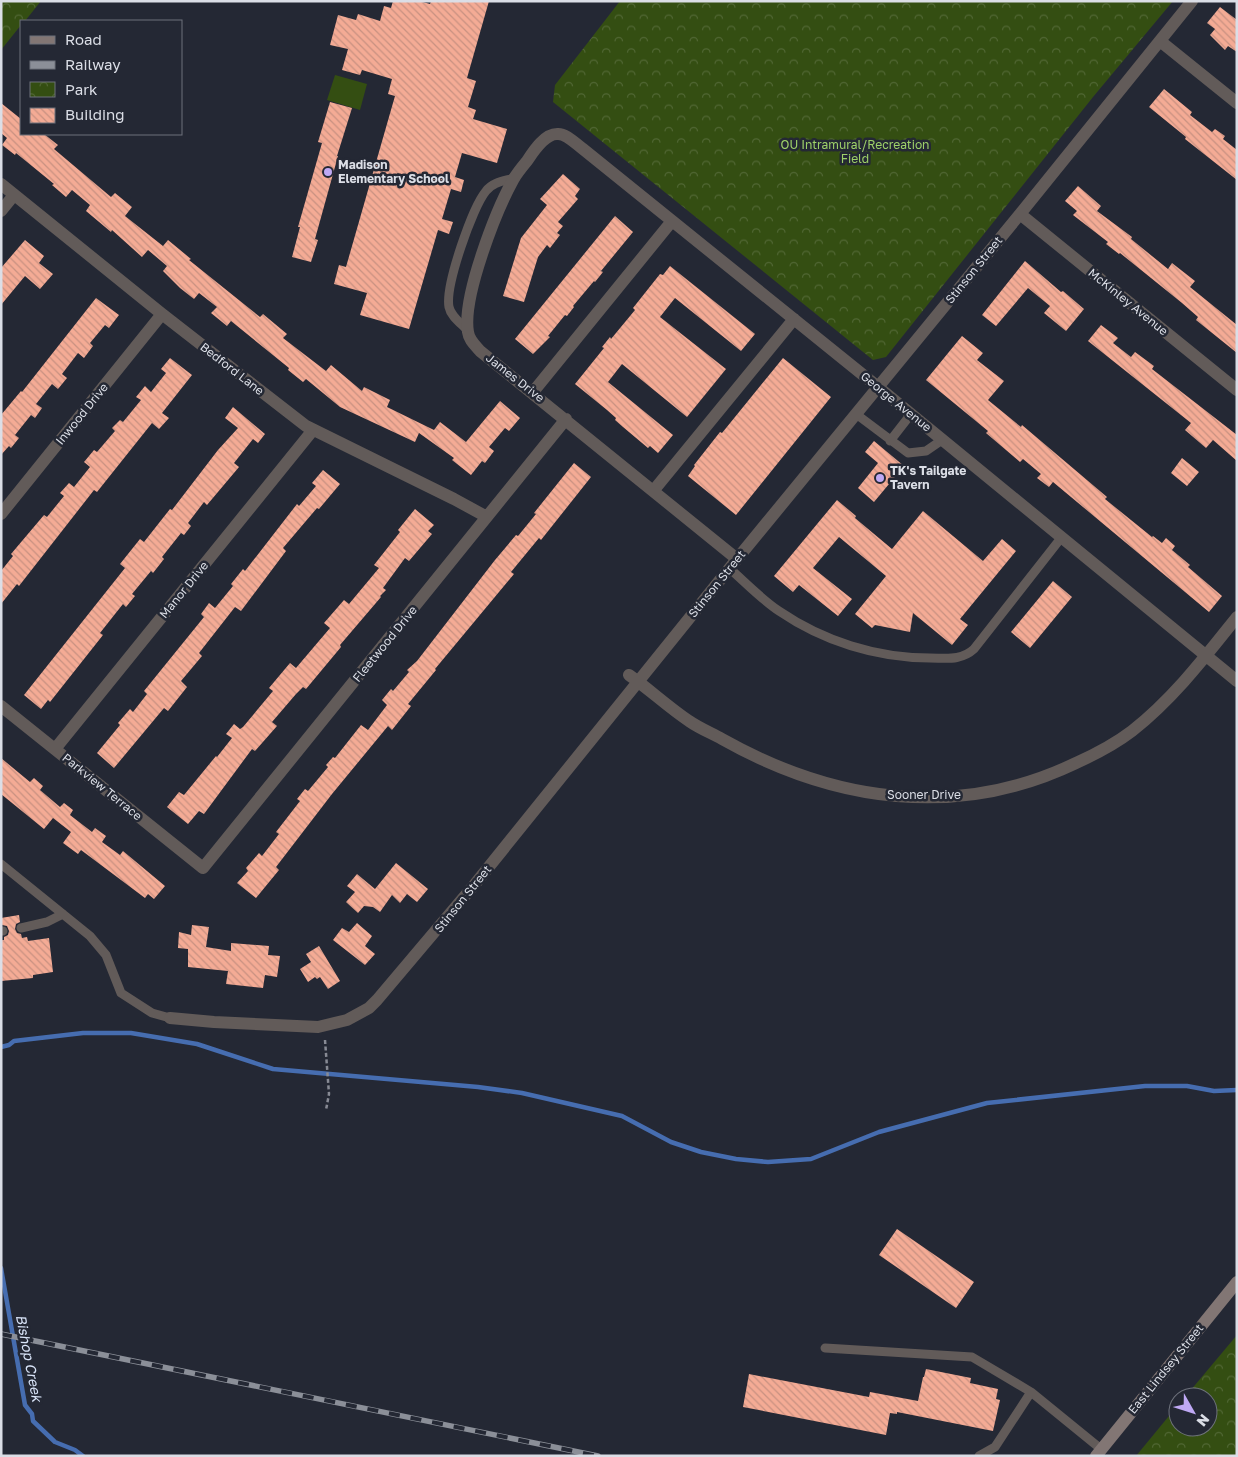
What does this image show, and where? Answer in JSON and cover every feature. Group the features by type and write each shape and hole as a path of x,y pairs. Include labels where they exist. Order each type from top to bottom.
{"street":[{"name":"Stinson Street","path":"170,1018 214,1022 324,1026 347,1020 369,1008 387,990 475,884 634,678 733,563 856,414 1192,1"},
{"path":"1160,41 1237,103"},
{"name":"George Avenue","path":"514,178 535,149 549,137 560,134 571,140 878,387 1237,681"},
{"path":"468,331 468,315 477,272 496,216 514,178"},
{"name":"Bedford Lane","path":"1,184 290,415 314,430 487,517"},
{"path":"1,211 14,195"},
{"name":"McKinley Avenue","path":"1020,214 1237,390"},
{"path":"533,392 672,221"},
{"name":"Inwood Drive","path":"1,514 162,314"},
{"path":"654,490 794,319"},
{"name":"James Drive","path":"468,331 473,343 480,351 654,490 733,563"},
{"name":"Fleetwood Drive","path":"203,868 566,419"},
{"name":"Manor Drive","path":"55,749 314,430"},
{"name":"Sooner Drive","path":"634,678 690,722 762,760 790,772 846,790 872,794 900,797 960,796 991,792 1022,784 1062,770 1093,756 1116,742 1143,722 1189,676 1237,617"},
{"name":"Parkview Terrace","path":"1,706 203,868"},
{"name":"East Lindsey Street","path":"1098,1453 1237,1282"}],"lane":[{"path":"468,331 452,314 449,308 451,286 461,249 479,202 486,190 494,184 514,178"},
{"path":"856,414 908,453 926,451 942,440"},
{"path":"890,441 911,414"},
{"path":"733,563 777,610 814,632 877,653 914,658 959,658 967,655 974,649 1061,538"},
{"path":"1,864 90,936 106,955 121,992 152,1013 170,1018"},
{"path":"21,928 47,922 63,914"},
{"path":"825,1348 972,1357 1031,1392 1098,1453"},
{"path":"979,1456 995,1447 1031,1392"}],"path":[{"path":"324,1026 329,1094 326,1110"}],"green space":[{"path":"1,1 41,1 26,20 20,20 20,26 1,50"},
{"name":"OU Intramural/Recreation Field","path":"620,1 1173,1 1093,97 886,357 873,360 553,102 555,85"},
{"path":"335,75 367,84 360,110 327,100"},
{"path":"1237,1335 1237,1456 1136,1456 1168,1417 1168,1437 1218,1437 1218,1387 1193,1387"}],"building":[{"path":"393,1 419,1 430,4 431,1 489,1 467,78 476,81 468,107 476,110 473,119 507,129 497,163 462,153 455,177 464,180 461,192 451,189 442,219 453,222 449,234 438,230 409,329 360,315 367,293 334,284 339,265 346,267 395,96 388,94 392,79 362,70 360,75 342,70 348,49 330,45 338,15 356,20 358,14 380,21 384,6 391,8"},
{"path":"1220,7 1237,20 1237,52 1228,46 1225,50 1210,35 1215,29 1207,23"},
{"path":"1164,89 1192,112 1190,115 1212,132 1215,129 1225,136 1223,139 1237,150 1237,180 1185,139 1186,137 1149,107"},
{"path":"330,102 352,108 337,156 315,239 318,240 311,262 292,257 300,227 298,227 322,143 318,142"},
{"path":"1,103 20,118 20,135 45,135 58,145 54,149 111,197 115,193 132,207 125,216 163,246 168,240 191,259 189,260 260,317 263,314 287,334 283,338 326,371 331,365 362,391 364,387 390,400 387,407 434,430 440,422 466,442 500,401 520,418 509,431 505,428 489,447 494,451 485,463 482,461 471,475 452,460 454,458 419,433 415,442 340,407 306,379 303,382 288,370 289,368 231,321 227,326 211,313 217,307 199,293 194,299 180,288 163,271 167,266 148,250 142,257 112,230 111,232 86,211 90,205 72,190 66,197 52,185 54,184 16,153 15,155 2,145 7,138 1,133"},
{"path":"563,174 580,189 575,196 578,199 558,222 563,226 557,233 560,235 550,248 547,245 538,257 524,302 503,296 521,238 547,205 540,199"},
{"path":"1078,186 1101,206 1097,211 1132,237 1131,239 1168,269 1172,263 1195,281 1190,287 1237,325 1237,353 1196,320 1198,317 1182,303 1106,244 1108,242 1073,215 1077,211 1065,201"},
{"path":"615,216 633,232 601,271 603,272 595,282 548,336 550,337 533,354 515,339"},
{"path":"25,240 44,256 39,263 53,274 40,289 25,276 1,305 1,268"},
{"path":"1025,261 1084,309 1066,331 1044,313 1050,306 1028,288 996,326 982,315"},
{"path":"670,266 755,334 741,351 675,298 660,317 726,369 687,417 622,364 608,382 673,435 658,453 650,446 648,448 615,420 616,418 607,410 575,384 604,348 602,347 610,337 611,339 635,310 633,308 660,274 663,275"},
{"path":"96,298 119,315 109,328 105,325 90,343 93,346 84,358 78,353 62,374 67,378 58,389 52,384 36,404 42,408 35,418 31,415 15,435 19,438 11,448 9,446 1,455 1,415 22,392"},
{"path":"1101,325 1118,338 1113,343 1131,357 1135,352 1154,366 1152,369 1237,435 1237,461 1213,440 1206,448 1185,430 1191,423 1088,341"},
{"path":"962,336 983,353 977,360 1004,381 988,400 1021,427 1022,425 1107,497 1105,499 1152,537 1162,543 1166,538 1175,546 1172,550 1190,565 1188,567 1222,596 1209,612 1053,482 1049,487 1037,478 1041,474 1023,459 1020,462 986,433 988,431 926,380"},
{"path":"170,358 192,375 162,413 169,418 159,429 152,423 97,492 94,490 19,586 17,584 1,604 1,571 13,556 11,554 44,515 47,517 64,496 60,493 69,483 74,487 90,467 84,462 94,450 97,452 115,431 112,428 120,420 123,422 141,400 136,397 145,386 151,392 166,373 161,369"},
{"path":"783,358 831,397 736,515 688,476 694,465 720,432 722,433"},
{"path":"233,407 265,434 258,443 253,439 234,463 239,467 207,505 204,502 188,523 191,526 184,535 181,533 162,557 164,559 153,573 151,571 132,594 135,596 126,607 123,604 100,633 103,635 50,702 48,700 41,709 24,695 125,568 120,564 140,539 144,542 238,428 225,418"},
{"path":"874,441 904,466 874,502 858,488 878,463 865,452"},
{"path":"1182,458 1199,472 1187,486 1171,473"},
{"path":"574,463 591,477 541,540 539,538 511,572 514,574 435,669 408,704 411,706 392,730 388,726 332,794 276,867 279,870 256,898 237,883 248,871 246,868 259,853 262,856 279,834 276,832 300,801 297,799 305,789 308,791 328,767 326,765 333,757 335,758 361,725 368,730 387,705 382,700 391,689 393,691 409,672 407,670 417,661 495,560 536,514 534,513"},
{"path":"323,470 340,484 283,548 286,551 241,611 235,607 199,653 202,656 181,681 187,687 168,711 164,708 114,768 97,753 120,725 118,723 130,709 133,712 147,694 144,691 204,617 201,614 209,603 215,608 233,586 231,584 243,569 245,571 297,504 299,506 316,486 312,483"},
{"path":"837,500 892,549 923,511 983,561 1002,539 1016,551 960,619 968,625 952,645 913,613 910,632 875,625 872,628 855,614 886,576 839,537 813,568 852,599 838,616 799,585 793,592 774,576"},
{"path":"415,509 434,525 428,531 432,534 409,561 405,558 383,588 386,590 381,597 306,689 303,687 272,722 277,726 255,751 252,749 204,814 199,811 188,824 167,807 179,792 184,795 217,757 232,738 226,734 234,724 240,729 243,727 273,691 269,688 290,663 296,668 330,628 324,623 344,600 349,604 379,568 374,565"},
{"path":"1053,581 1072,597 1030,648 1011,632"},
{"path":"1,758 30,782 34,778 43,786 40,790 60,807 64,803 73,810 70,815 92,832 95,828 106,836 102,842 120,855 123,851 165,886 154,899 148,894 145,898 81,850 78,854 63,843 71,832 53,818 44,829 1,794"},
{"path":"396,863 428,889 417,902 407,894 400,903 392,895 380,912 373,907 364,906 358,913 346,902 355,892 347,886 357,874 375,889"},
{"path":"19,915 20,922 16,924 15,929 17,933 21,934 22,938 27,937 28,941 49,938 53,972 33,975 33,978 1,981 1,940 4,940 9,931 7,926 2,925 1,918"},
{"path":"357,923 372,936 365,946 375,954 365,965 333,940 342,928 349,932"},
{"path":"192,925 209,927 206,947 231,951 231,943 269,946 268,955 280,956 277,977 265,975 263,988 226,984 228,971 188,967 188,949 178,948 179,932 191,935"},
{"path":"319,946 340,981 328,989 320,977 317,979 315,977 308,982 300,969 311,962 306,954"},
{"path":"897,1229 974,1282 956,1308 879,1255"},
{"path":"926,1369 971,1378 970,1383 998,1389 996,1399 1000,1400 993,1431 897,1412 897,1414 890,1413 886,1435 743,1407 749,1374 869,1397 870,1392 918,1401"}],"waterway":[{"path":"1,1047 9,1045 14,1041 83,1033 131,1033 197,1044 273,1069 478,1087 522,1093 622,1116 671,1142 701,1152 736,1159 768,1162 811,1159 879,1132 987,1103 1145,1086 1187,1086 1214,1091 1237,1090"},
{"name":"Bishop Creek","path":"1,1268 25,1405 32,1414 33,1421 55,1442 75,1450 83,1456"}],"railway":[{"path":"1,1334 598,1456"}],"place":[{"name":"Madison Elementary School","path":"328,172"},
{"name":"TK's Tailgate Tavern","path":"880,478"}]}
